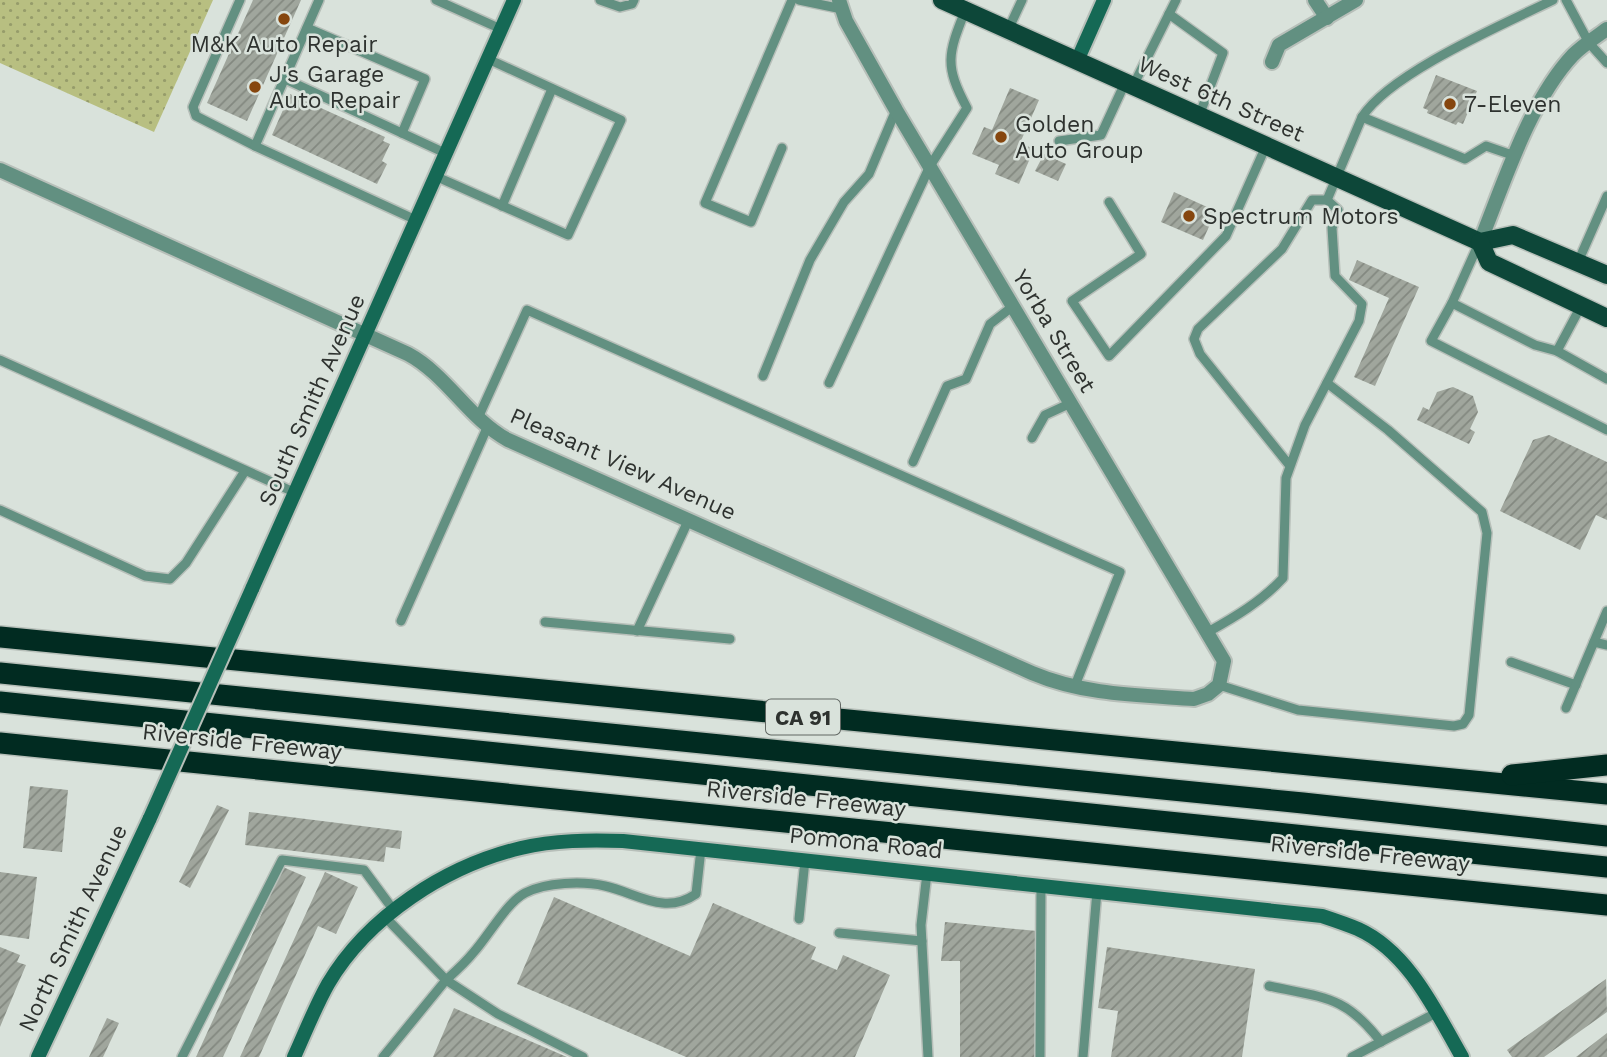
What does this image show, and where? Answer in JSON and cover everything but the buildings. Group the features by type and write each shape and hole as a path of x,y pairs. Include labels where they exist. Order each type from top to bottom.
{"highway":[{"name":"CA 91","path":"0,637 1607,794"},
{"path":"0,673 1304,803 1607,836"},
{"path":"0,702 1607,867"},
{"name":"Riverside Freeway","path":"0,743 560,802 1607,905"},
{"path":"1466,779 1607,765"},
{"path":"1568,900 1607,915"}],"main road":[{"name":"South Smith Avenue","path":"150,818 514,0"},
{"name":"West 6th Street","path":"942,0 1480,242 1489,262 1607,318"},
{"path":"1077,61 1104,0"},
{"path":"1480,242 1513,235 1607,275"},
{"name":"North Smith Avenue","path":"38,1057 150,818"},
{"name":"Pomona Road","path":"294,1057 329,983 370,931 419,892 468,865 522,848 574,840 623,841 1322,916 1360,930 1388,950 1413,976 1462,1057"}],"street":[{"path":"1315,0 1327,18"},
{"path":"1272,62 1279,45 1356,0"},
{"name":"Yorba Street","path":"840,4 896,110 1208,632 1224,661 1219,685"},
{"path":"1480,242 1515,156 1553,82 1573,55 1607,29"},
{"name":"Pleasant View Avenue","path":"0,170 366,335 425,365 483,423 508,440 1032,673 1073,688 1194,699 1208,695 1219,685"}],"lane":[{"path":"240,0 193,107 196,116 416,220"},
{"path":"255,146 319,0"},
{"path":"436,0 501,29"},
{"path":"600,0 620,7 632,4 634,0"},
{"path":"782,148 751,222 705,203 792,0"},
{"path":"799,0 840,4"},
{"path":"1008,30 1022,0"},
{"path":"1059,141 1101,135 1176,0"},
{"path":"1326,200 1362,117 1371,104 1447,52 1553,0"},
{"path":"1566,0 1589,43 1607,63"},
{"path":"830,383 930,166 967,108 955,81 950,50 965,11"},
{"path":"1169,14 1223,53 1199,116"},
{"path":"307,28 425,79 402,133"},
{"path":"435,176 568,235 621,120 488,59"},
{"path":"285,79 445,153"},
{"path":"502,206 552,89"},
{"path":"763,376 810,260 844,202 869,174 896,110"},
{"path":"1362,117 1465,159 1486,146 1515,156"},
{"path":"1109,202 1141,254 1072,301 1109,356 1226,236 1266,146"},
{"path":"1578,262 1602,219 1607,196"},
{"path":"1208,632 1244,611 1283,578 1286,478 1305,425 1359,321 1362,304 1335,276 1332,228 1338,210 1326,200 1312,200 1282,249 1198,329 1195,339 1200,354 1290,466"},
{"path":"1480,242 1452,303 1430,341 1607,430"},
{"path":"1452,303 1535,345 1556,351 1607,379"},
{"path":"1556,351 1581,306"},
{"path":"913,462 947,386 966,379 990,324 1012,307"},
{"path":"401,621 527,310 1120,572 1073,688"},
{"path":"0,360 296,493"},
{"path":"1219,685 1298,710 1454,726 1463,724 1469,715 1487,533 1482,512 1388,430 1327,383"},
{"path":"1032,438 1045,415 1071,403"},
{"path":"0,510 145,576 170,579 186,563 245,471"},
{"path":"637,631 689,519"},
{"path":"1566,708 1607,611"},
{"path":"545,622 730,639"},
{"path":"1594,642 1607,645"},
{"path":"1511,662 1576,685"},
{"path":"383,1057 446,980 475,951 523,894 537,888 580,883 604,886 655,902 681,904 695,894 701,849"},
{"path":"182,1057 282,860 364,870 370,874 390,915 446,980 498,1014 583,1057"},
{"path":"799,919 806,860"},
{"path":"927,873 922,941 928,1057"},
{"path":"1040,1057 1041,885"},
{"path":"1083,1057 1097,891"},
{"path":"839,933 922,941"},
{"path":"1269,986 1334,1000 1348,1007 1363,1018 1381,1042"},
{"path":"1352,1057 1436,1013"}],"green space":[{"path":"0,0 213,0 154,132 0,63"}],"place":[{"name":"M&K Auto Repair","path":"284,19"},
{"name":"J's Garage Auto Repair","path":"255,87"},
{"name":"7-Eleven","path":"1450,104"},
{"name":"Golden Auto Group","path":"1001,137"},
{"name":"Spectrum Motors","path":"1189,216"}]}
